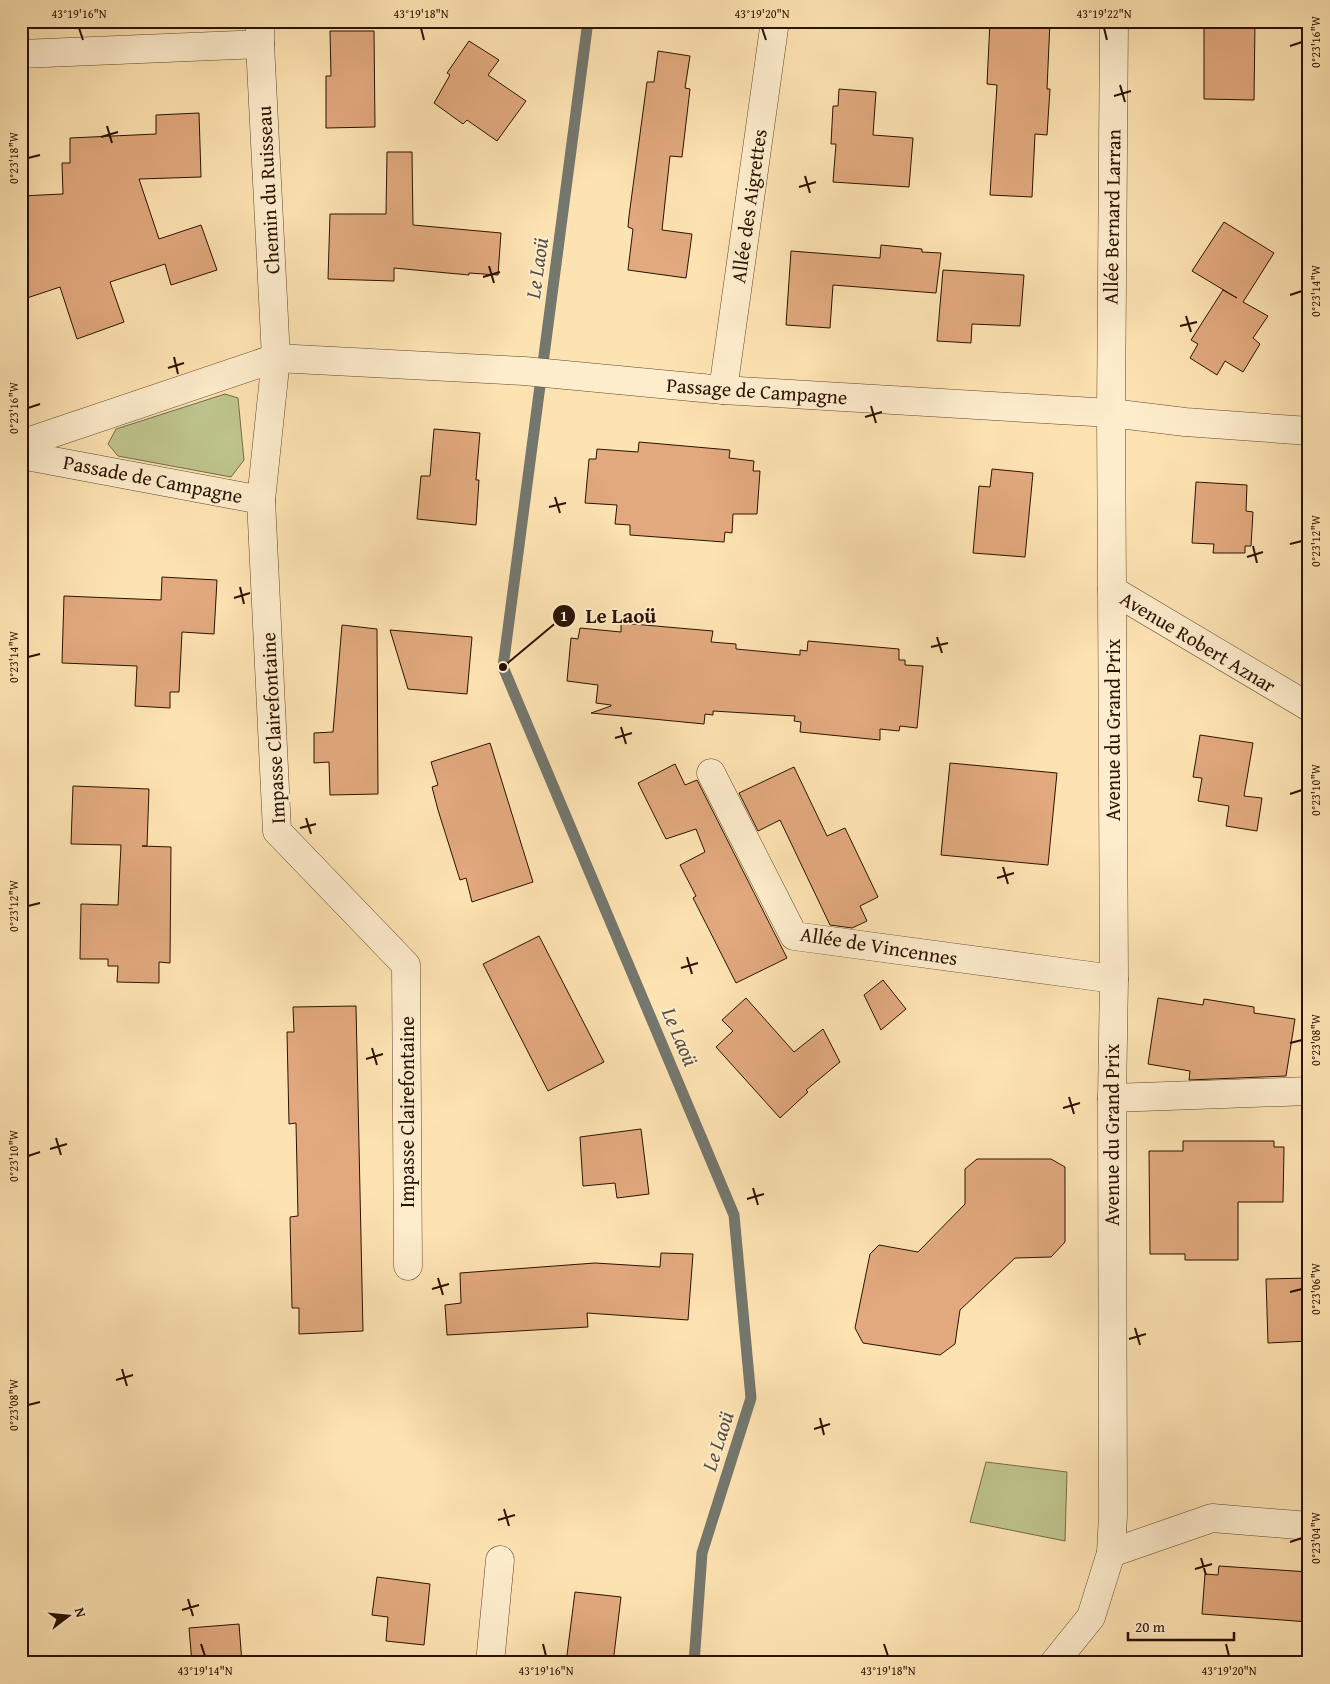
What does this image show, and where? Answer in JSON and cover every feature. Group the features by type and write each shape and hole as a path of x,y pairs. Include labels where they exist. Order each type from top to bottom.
{"street":[{"name":"Allée des Aigrettes","path":"723,390 775,21"},
{"name":"Allée Bernard Larran","path":"1111,413 1114,21"},
{"path":"21,54 260,32"},
{"name":"Chemin du Ruisseau","path":"260,32 276,358"},
{"name":"Passade de Campagne","path":"21,454 261,500 276,358"},
{"name":"Passade de Campagne","path":"21,444 276,358 524,371"},
{"name":"Passage de Campagne","path":"524,371 723,390 1111,413 1185,422 1309,431"},
{"name":"Avenue Robert Aznar","path":"1111,413 1112,590 1309,707"},
{"name":"Impasse Clairefontaine","path":"261,500 277,831 406,965 408,1266"},
{"name":"Avenue du Grand Prix","path":"1054,1663 1091,1618 1111,1553 1113,1516 1112,1098 1114,980 1112,590"},
{"name":"Allée de Vincennes","path":"711,773 794,936 1114,980"},
{"path":"1112,1098 1309,1091"},
{"path":"1111,1553 1212,1518 1309,1526"},
{"path":"490,1663 500,1560"}],"green space":[{"path":"225,394 238,398 244,460 231,477 118,456 108,444 116,429"},
{"path":"986,1462 1067,1472 1065,1541 970,1522"}],"building":[{"path":"990,21 1050,21 1047,89 1050,89 1047,135 1035,134 1032,197 990,195 997,85 987,84"},
{"path":"1204,21 1255,21 1254,100 1204,99"},
{"path":"330,31 374,31 375,127 326,128 326,76 331,76"},
{"path":"469,41 499,60 488,75 526,101 497,141 467,120 463,124 434,103 450,75 447,73"},
{"path":"658,51 690,56 685,88 690,89 682,157 670,156 662,230 692,234 686,278 628,270 633,229 628,227 629,216 647,82 654,82"},
{"path":"839,89 876,92 873,135 913,138 909,187 833,182 836,144 831,144 833,106 838,106"},
{"path":"199,113 201,177 139,179 159,239 201,225 217,270 171,285 165,264 110,282 124,322 77,339 60,287 21,300 21,196 63,194 62,163 70,163 70,138 156,134 156,115"},
{"path":"387,152 412,152 413,225 501,233 498,275 469,273 469,275 394,268 394,281 328,279 330,214 386,214"},
{"path":"1224,222 1274,253 1243,302 1268,316 1253,338 1260,344 1243,372 1225,361 1217,375 1190,358 1198,344 1191,340 1223,290 1237,298 1192,271"},
{"path":"881,245 922,249 922,252 941,253 936,293 833,285 830,328 786,325 791,251 880,258"},
{"path":"943,270 1024,275 1020,326 972,324 971,343 937,341"},
{"path":"434,429 480,433 476,480 479,480 476,525 417,519 421,476 430,476"},
{"path":"639,442 730,450 729,458 754,461 753,471 760,471 757,514 733,514 732,533 725,532 724,542 630,535 630,525 615,524 617,505 585,503 589,459 596,459 597,449 638,452"},
{"path":"992,469 1033,473 1025,557 973,553 979,486 990,487"},
{"path":"1196,482 1247,485 1246,511 1253,512 1251,546 1245,546 1245,553 1213,553 1214,544 1192,543"},
{"path":"162,577 217,580 214,634 182,632 179,692 170,692 170,708 135,706 137,666 62,663 64,596 161,600"},
{"path":"621,623 713,631 711,642 736,644 736,649 800,655 800,650 807,651 808,641 899,649 899,660 905,660 905,665 923,666 917,728 900,726 899,731 880,729 880,740 800,732 801,722 794,721 795,716 713,711 713,715 705,714 704,724 591,713 611,705 596,703 598,685 567,681 571,638 578,639 580,628 621,632"},
{"path":"342,625 377,629 378,794 330,795 329,762 314,763 314,733 333,732"},
{"path":"390,630 472,637 467,694 408,689"},
{"path":"1200,735 1253,743 1244,796 1262,798 1257,831 1226,826 1229,806 1198,801 1202,778 1193,777"},
{"path":"490,743 533,882 472,902 466,878 460,880 438,810 432,787 438,785 431,762"},
{"path":"950,763 1057,773 1048,865 941,855"},
{"path":"675,764 685,785 697,780 787,958 736,983 693,898 696,896 680,865 705,852 696,829 666,839 638,783"},
{"path":"794,767 827,836 845,828 878,897 860,906 867,921 852,928 830,925 780,820 758,831 739,793"},
{"path":"73,786 149,789 147,846 142,846 171,847 170,963 159,962 159,983 117,982 118,966 108,966 108,959 80,959 81,904 118,905 121,845 71,844"},
{"path":"539,936 604,1062 548,1091 483,964"},
{"path":"883,980 906,1009 881,1030 864,995"},
{"path":"746,998 794,1052 823,1029 840,1062 806,1090 808,1092 780,1118 716,1047 733,1031 722,1020"},
{"path":"1158,998 1203,1005 1204,999 1254,1007 1254,1013 1295,1019 1286,1076 1189,1080 1190,1071 1148,1064"},
{"path":"356,1006 363,1331 299,1334 299,1308 292,1308 290,1217 298,1216 296,1123 289,1124 287,1032 294,1032 293,1007"},
{"path":"641,1129 649,1194 617,1198 615,1183 583,1186 580,1137"},
{"path":"1183,1141 1274,1141 1274,1147 1284,1147 1283,1202 1238,1202 1238,1260 1185,1260 1185,1254 1150,1254 1149,1151 1183,1151"},
{"path":"977,1159 1051,1159 1065,1167 1065,1242 1051,1257 1015,1258 960,1310 955,1344 940,1355 863,1343 855,1328 870,1254 879,1245 918,1252 965,1204 965,1169"},
{"path":"661,1253 693,1254 688,1320 587,1313 588,1327 447,1335 445,1305 461,1303 460,1273 595,1263 660,1267"},
{"path":"1309,1278 1309,1341 1268,1343 1266,1279"},
{"path":"1219,1566 1309,1572 1309,1622 1202,1614 1205,1574 1218,1575"},
{"path":"377,1577 430,1584 424,1645 386,1641 388,1617 372,1615"},
{"path":"575,1592 621,1597 613,1663 566,1663"},
{"path":"239,1624 242,1663 192,1663 189,1628"}],"waterway":[{"name":"Le Laoü","path":"588,21 503,667 734,1215 751,1398 702,1553 694,1663"}],"place":[{"name":"Le Laoü","path":"503,667"}]}
